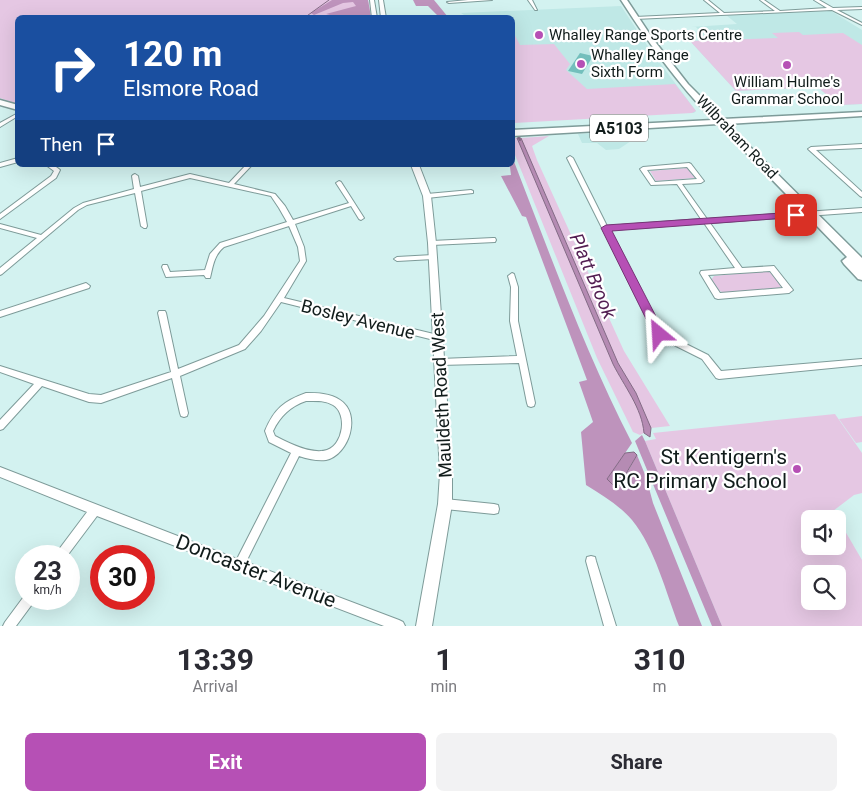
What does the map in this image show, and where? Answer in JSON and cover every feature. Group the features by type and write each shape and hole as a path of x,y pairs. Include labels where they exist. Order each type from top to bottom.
{"highway":[{"name":"Wilbraham Road","path":"624,0 685,86 714,119 807,214 862,265"},
{"path":"0,102 15,112"},
{"name":"A5103","path":"515,129 523,130 714,119 862,108"},
{"path":"0,110 15,113"},
{"name":"A5103","path":"714,119 862,114"},
{"name":"A5103","path":"515,133 523,130"},
{"name":"Wilbraham Road","path":"807,214 862,276"}],"street":[{"path":"372,0 374,15"},
{"path":"381,0 384,15"},
{"path":"449,2 490,0"},
{"path":"530,0 536,9"},
{"path":"706,0 723,14"},
{"path":"762,0 778,11"},
{"path":"816,0 862,24"},
{"path":"635,18 862,8"},
{"path":"0,125 15,114"},
{"path":"862,146 811,149 862,195"},
{"path":"570,158 659,334 705,357 720,375 862,362"},
{"path":"0,165 15,161"},
{"path":"689,165 701,180 678,182 653,184 643,168 689,165"},
{"path":"0,217 54,176 57,170 52,167"},
{"path":"230,185 247,167"},
{"name":"Mauldeth Road West","path":"416,167 427,196 432,243 445,443 445,504 424,626"},
{"path":"135,176 144,226"},
{"path":"0,272 41,237 85,204 190,176 273,195 290,223 305,255 278,299 242,347 175,374 101,399 89,398 0,369"},
{"path":"678,182 740,270"},
{"path":"339,183 361,218"},
{"path":"427,196 471,192"},
{"path":"165,267 168,275 208,274 216,249 352,204"},
{"path":"606,228 862,210"},
{"path":"0,226 41,237"},
{"path":"432,243 493,240"},
{"path":"397,259 433,257"},
{"path":"772,268 789,290 718,296 703,274 740,270 772,268"},
{"path":"524,282 514,279 513,308 531,403"},
{"path":"0,314 86,286"},
{"name":"Bosley Avenue","path":"278,299 438,338"},
{"path":"162,313 184,413"},
{"path":"440,362 522,359"},
{"path":"0,426 41,382"},
{"path":"306,397 318,397 338,403 345,410 347,423 338,449 328,455 315,455 297,450 272,439 269,431 274,419 282,409 295,400 306,397"},
{"path":"240,564 297,450"},
{"name":"Doncaster Avenue","path":"0,472 399,626"},
{"path":"445,504 494,509"},
{"path":"69,545 95,510"},
{"path":"591,562 610,626"},
{"path":"8,626 20,610"}],"shaded area":[{"path":"0,0 368,0 371,15 15,15 15,103 0,98"},
{"path":"332,0 368,0 371,15 326,14 356,6 353,2 343,3 314,15 311,13"},
{"path":"413,0 434,0 446,15 437,15 428,6 416,6"},
{"path":"621,6 651,51 696,111 694,113 515,102 515,15 464,15 461,13"},
{"name":"William Hulme's Grammar School","path":"831,11 862,30 862,104 840,105 817,87 736,91 690,41 708,40 696,27 691,27 737,24 726,15"},
{"name":"William Hulme's Grammar School","path":"799,32 803,35 843,33 862,45 862,104 840,105 817,87 736,91 690,41 778,38 772,33"},
{"path":"515,36 520,45 554,44 570,64 566,70 587,89 675,84 696,111 692,113 515,123"},
{"path":"625,131 631,141 619,149 606,150 597,143 582,143 578,134"},
{"path":"549,136 532,146 537,160 624,351 670,426 651,428 636,393 618,363 521,138"},
{"path":"515,138 517,138 613,364 640,415 644,433 640,435 633,432 597,358 515,155"},
{"path":"517,138 521,138 618,363 636,393 651,428 650,437 644,433 643,424 636,406 613,364"},
{"path":"515,164 583,338 632,443 607,479 618,489 637,455 646,477 653,503 702,626 679,626 654,557 640,531 622,510 586,485 581,432 593,422 579,382 587,380 526,217 522,216 501,176 511,175 510,167 515,167"},
{"path":"687,168 695,178 656,181 650,171"},
{"path":"767,271 774,275 782,284 780,288 724,293 716,289 711,280 714,276"},
{"path":"835,414 862,453 862,493 854,495 834,510 801,510 801,555 846,555 846,533 862,560 862,626 722,626 645,441 656,439 653,433"},
{"path":"862,416 862,442 856,443 839,419"},
{"path":"642,435 722,626 712,626 635,441"},
{"path":"634,452 637,455 617,489 607,479 625,453"}],"building":[{"name":"Whalley Range Sixth Form","path":"580,53 593,56 582,74 568,71"}],"waterway":[{"path":"308,15 329,0"},
{"name":"Platt Brook","path":"515,130 520,140"}],"place":[{"name":"Whalley Range Sports Centre","path":"539,35"},
{"name":"Whalley Range Sixth Form","path":"581,64"},
{"name":"William Hulme's Grammar School","path":"787,65"},
{"name":"St Kentigern's RC Primary School","path":"797,469"}],"route":[{"path":"659,334 606,228 796,215"}]}
